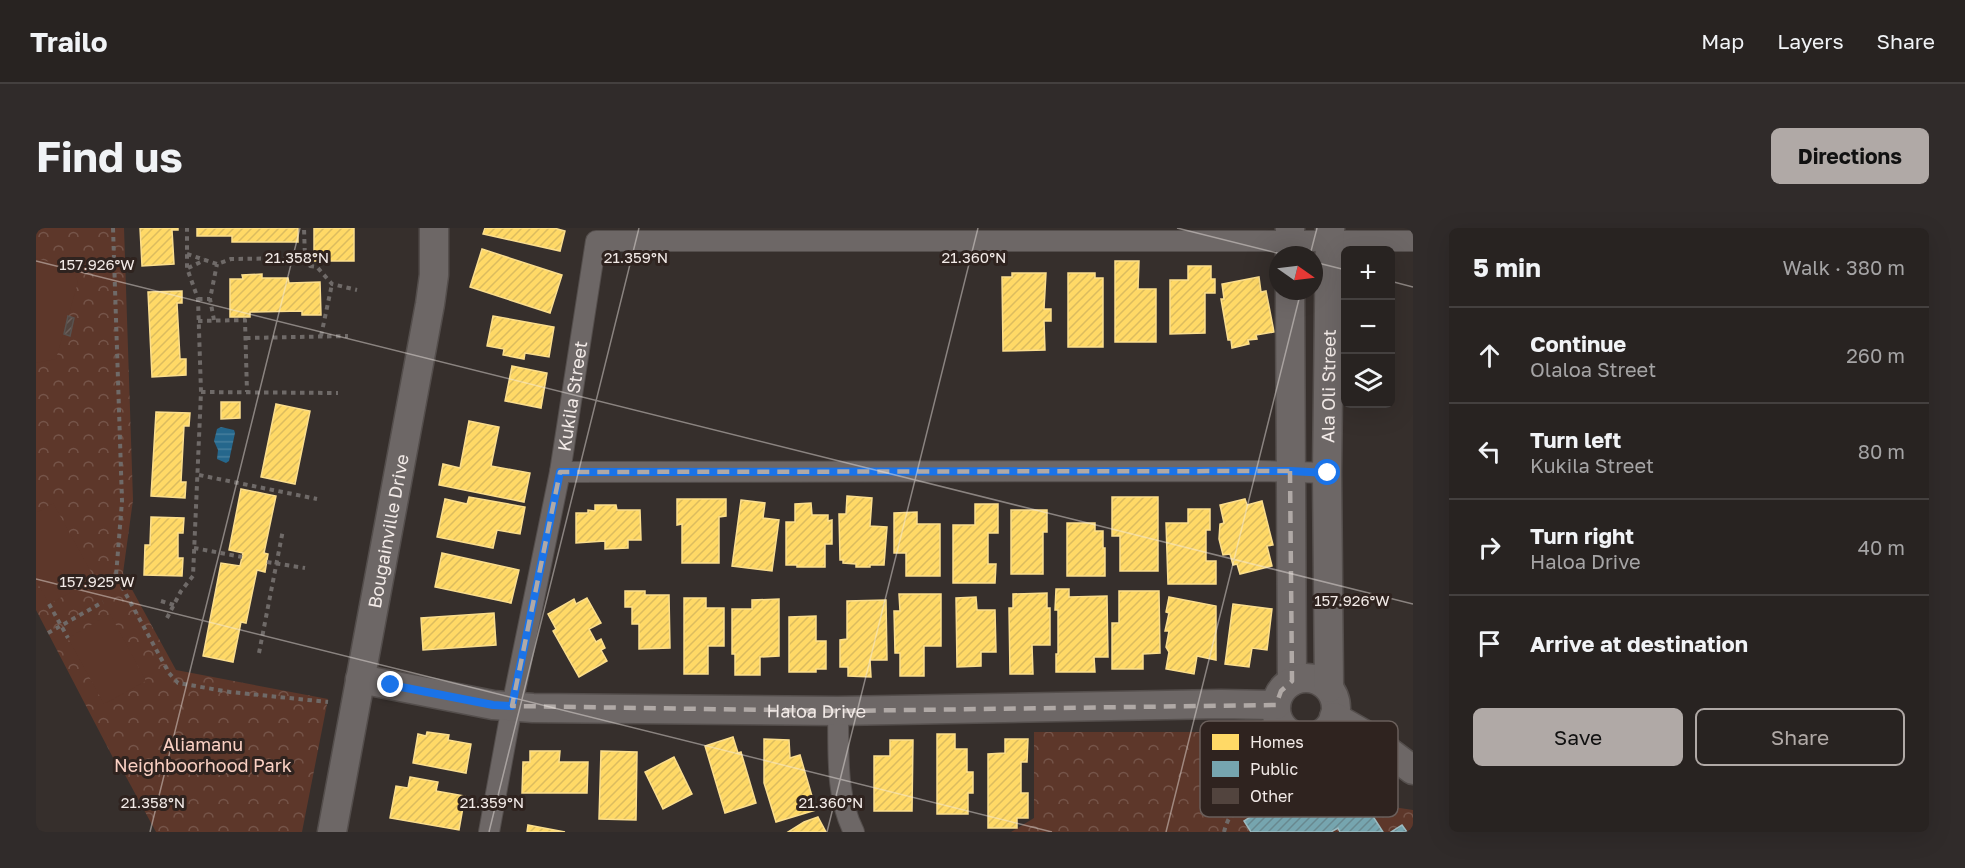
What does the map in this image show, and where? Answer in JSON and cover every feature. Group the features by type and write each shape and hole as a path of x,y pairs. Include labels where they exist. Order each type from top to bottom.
{"street":[{"name":"Bougainville Drive","path":"332,832 430,304 434,275 434,228"},
{"path":"1290,241 1330,234 1413,241"},
{"name":"Ala Oli Street","path":"1329,688 1330,234"},
{"name":"Kukila Street","path":"489,832 512,706 560,472 596,241 1290,241"},
{"name":"Ala Oli Street","path":"1290,300 1292,681"},
{"path":"560,472 1290,471 1328,473"},
{"path":"1271,717 1281,691 1292,681 1308,678 1323,682 1329,688 1335,702 1332,721"},
{"name":"Haloa Drive","path":"360,679 493,705 533,708 838,711 1209,704 1271,717"},
{"path":"838,711 843,803 854,832"},
{"path":"1271,717 1277,715 1280,721"},
{"path":"1334,717 1341,721"},
{"path":"1398,759 1413,770"}],"path":[{"path":"113,228 122,501 116,576 169,673 178,683 230,692 328,702"},
{"path":"167,618 181,591 193,576 201,392 198,299 187,268 187,228"},
{"path":"304,228 304,258 310,266 317,267 332,284 357,290"},
{"path":"187,254 218,264 231,259 304,258"},
{"path":"187,268 206,260"},
{"path":"214,320 210,299 218,264"},
{"path":"321,336 332,284"},
{"path":"198,299 210,299"},
{"path":"198,321 245,320 247,392"},
{"path":"246,338 348,336"},
{"path":"201,392 338,393"},
{"path":"199,475 317,500"},
{"path":"259,652 283,530"},
{"path":"194,549 242,557"},
{"path":"267,562 304,568"},
{"path":"161,601 174,605"},
{"path":"48,633 103,602"},
{"path":"49,604 68,638"},
{"path":"1271,717 1271,721"},
{"path":"1224,832 1230,817"}],"highlighted area":[{"path":"1290,471 1292,681 1281,691 1276,705 838,711 512,706 560,472"}],"green space":[{"name":"Aliamanu Neighboorhood Park","path":"36,228 124,228 133,500 123,573 176,670 328,699 302,832 156,832 124,773 121,773 36,610"},
{"path":"36,258 73,269 78,282 56,359 36,363"},
{"path":"53,503 95,579 49,604 36,580 36,513"},
{"path":"110,614 146,681 104,704 68,638"},
{"path":"1034,732 1200,732 1200,817 1398,817 1398,808 1413,810 1413,832 1011,832 1034,818"}],"water":[{"path":"221,427 234,430 235,433 229,461 226,463 217,459 218,450 214,441 217,429"}],"building: Homes":[{"path":"140,228 178,228 178,230 172,230 174,264 142,266"},
{"path":"197,228 298,228 298,242 232,242 232,236 197,236"},
{"path":"314,228 354,228 354,261 314,261"},
{"path":"485,228 554,228 565,231 560,251 483,234"},
{"path":"482,249 562,275 550,313 470,287"},
{"path":"1115,261 1139,261 1138,289 1156,289 1156,342 1115,342"},
{"path":"1188,266 1211,266 1211,279 1215,279 1215,293 1205,293 1205,333 1170,334 1170,280 1188,280"},
{"path":"1012,273 1046,273 1044,309 1051,309 1051,321 1044,321 1045,350 1003,351 1002,277 1012,277"},
{"path":"1068,273 1095,273 1095,278 1103,278 1103,347 1068,347"},
{"path":"262,274 262,278 288,278 289,283 320,282 321,315 302,315 302,311 250,312 250,317 230,317 230,279 243,279 242,275"},
{"path":"1259,277 1261,292 1266,291 1274,332 1256,335 1257,339 1248,340 1249,344 1232,348 1231,340 1228,340 1221,299 1224,299 1222,284"},
{"path":"182,291 182,303 177,303 180,359 186,359 186,375 152,377 148,292"},
{"path":"493,316 554,327 549,357 525,353 524,359 503,355 504,349 487,346"},
{"path":"512,366 547,373 541,408 505,401"},
{"path":"221,402 240,402 240,418 221,419"},
{"path":"276,404 310,411 295,484 261,477"},
{"path":"156,412 190,413 189,426 184,426 181,482 186,482 185,498 151,496"},
{"path":"469,421 499,427 491,466 530,473 524,502 439,485 443,464 460,468"},
{"path":"241,489 276,496 264,553 268,554 265,572 257,570 246,623 241,622 233,662 203,656 221,563 240,566 243,553 229,550"},
{"path":"847,496 872,498 870,526 887,527 884,565 856,567 856,564 843,563 843,560 840,560 839,514 846,514"},
{"path":"469,497 525,507 520,534 497,530 493,548 437,537 445,499 467,504"},
{"path":"1112,497 1158,497 1158,571 1120,571 1120,536 1112,536"},
{"path":"677,499 726,499 726,516 719,517 719,563 682,563 682,524 677,525"},
{"path":"1245,499 1247,505 1262,501 1273,545 1267,546 1272,566 1240,574 1237,564 1233,565 1230,554 1223,555 1219,539 1220,524 1224,523 1220,505"},
{"path":"741,500 765,503 763,518 779,520 772,571 732,566"},
{"path":"811,503 812,515 828,515 828,521 832,520 832,544 825,544 825,567 786,565 786,522 795,522 795,504"},
{"path":"975,504 998,504 998,533 988,533 988,564 996,564 995,583 953,583 953,525 975,525"},
{"path":"595,505 616,505 617,510 640,510 641,540 628,540 628,548 605,549 605,541 576,543 576,513 595,511"},
{"path":"1188,509 1210,509 1210,530 1206,530 1206,561 1216,561 1216,584 1168,584 1166,523 1188,523"},
{"path":"1011,510 1047,510 1047,532 1043,532 1043,574 1011,574"},
{"path":"917,512 917,524 940,524 940,576 906,576 906,553 894,553 894,513"},
{"path":"151,517 184,518 183,533 178,533 178,558 183,558 182,576 144,575 145,545 150,545"},
{"path":"1067,523 1095,523 1095,531 1103,531 1105,576 1067,576"},
{"path":"442,553 519,570 511,603 435,587"},
{"path":"1056,589 1069,589 1069,597 1107,596 1108,657 1094,657 1095,672 1056,672 1058,610 1055,610"},
{"path":"625,591 645,591 645,595 669,595 670,648 639,649 639,624 632,624 632,607 625,607"},
{"path":"1119,591 1159,591 1160,653 1143,654 1143,669 1112,669 1112,623 1119,623"},
{"path":"1047,593 1047,608 1050,608 1050,645 1032,645 1033,674 1010,674 1009,608 1013,608 1013,594"},
{"path":"899,594 941,594 941,646 924,646 924,676 900,676 900,653 895,653 894,611 900,611"},
{"path":"976,597 977,610 995,610 996,652 981,652 981,666 957,667 956,598"},
{"path":"1169,597 1216,606 1216,660 1197,656 1194,674 1166,669 1169,631 1165,631 1169,613 1166,612"},
{"path":"587,598 601,623 589,629 596,642 601,639 605,648 601,650 607,661 579,677 553,631 556,629 548,614 574,599 576,604"},
{"path":"684,598 706,598 706,608 724,608 724,646 708,646 708,674 684,674"},
{"path":"779,599 779,656 760,657 760,675 735,675 735,654 732,654 732,609 752,609 752,600"},
{"path":"886,600 887,660 870,660 871,677 848,676 848,667 840,667 840,640 847,639 847,601"},
{"path":"1233,604 1272,609 1267,650 1252,648 1249,667 1225,664"},
{"path":"494,613 496,645 423,650 421,618"},
{"path":"816,616 816,641 826,641 826,669 816,669 816,672 789,672 789,617"},
{"path":"427,732 449,735 448,740 471,744 466,773 413,763 418,734 426,736"},
{"path":"937,734 955,734 955,749 967,749 967,772 973,772 973,793 968,793 968,814 937,814"},
{"path":"733,737 738,753 741,752 756,803 725,813 705,746"},
{"path":"764,739 789,740 790,758 800,755 816,810 776,822 764,783"},
{"path":"1005,739 1028,739 1027,762 1021,762 1021,793 1028,793 1028,818 1017,818 1017,828 988,828 988,754 1005,753"},
{"path":"890,740 913,740 912,811 874,811 874,756 890,756"},
{"path":"530,751 560,751 559,762 588,762 587,793 522,793 523,762 530,762"},
{"path":"601,751 637,752 636,820 599,819"},
{"path":"674,757 692,794 663,809 645,772"},
{"path":"410,777 438,782 436,791 465,796 459,830 390,818 396,786 408,788"},
{"path":"818,817 826,832 788,832 804,822"},
{"path":"528,825 565,832 527,832"}],"building: Public":[{"path":"1250,817 1373,817 1383,832 1340,832 1338,828 1331,832 1251,832 1244,821"},
{"path":"1402,825 1407,832 1391,832"}],"building: Other":[{"path":"68,316 74,318 70,336 64,334"}],"route":[{"path":"391,685 493,705 512,706 560,472 1290,471 1328,473"}]}
